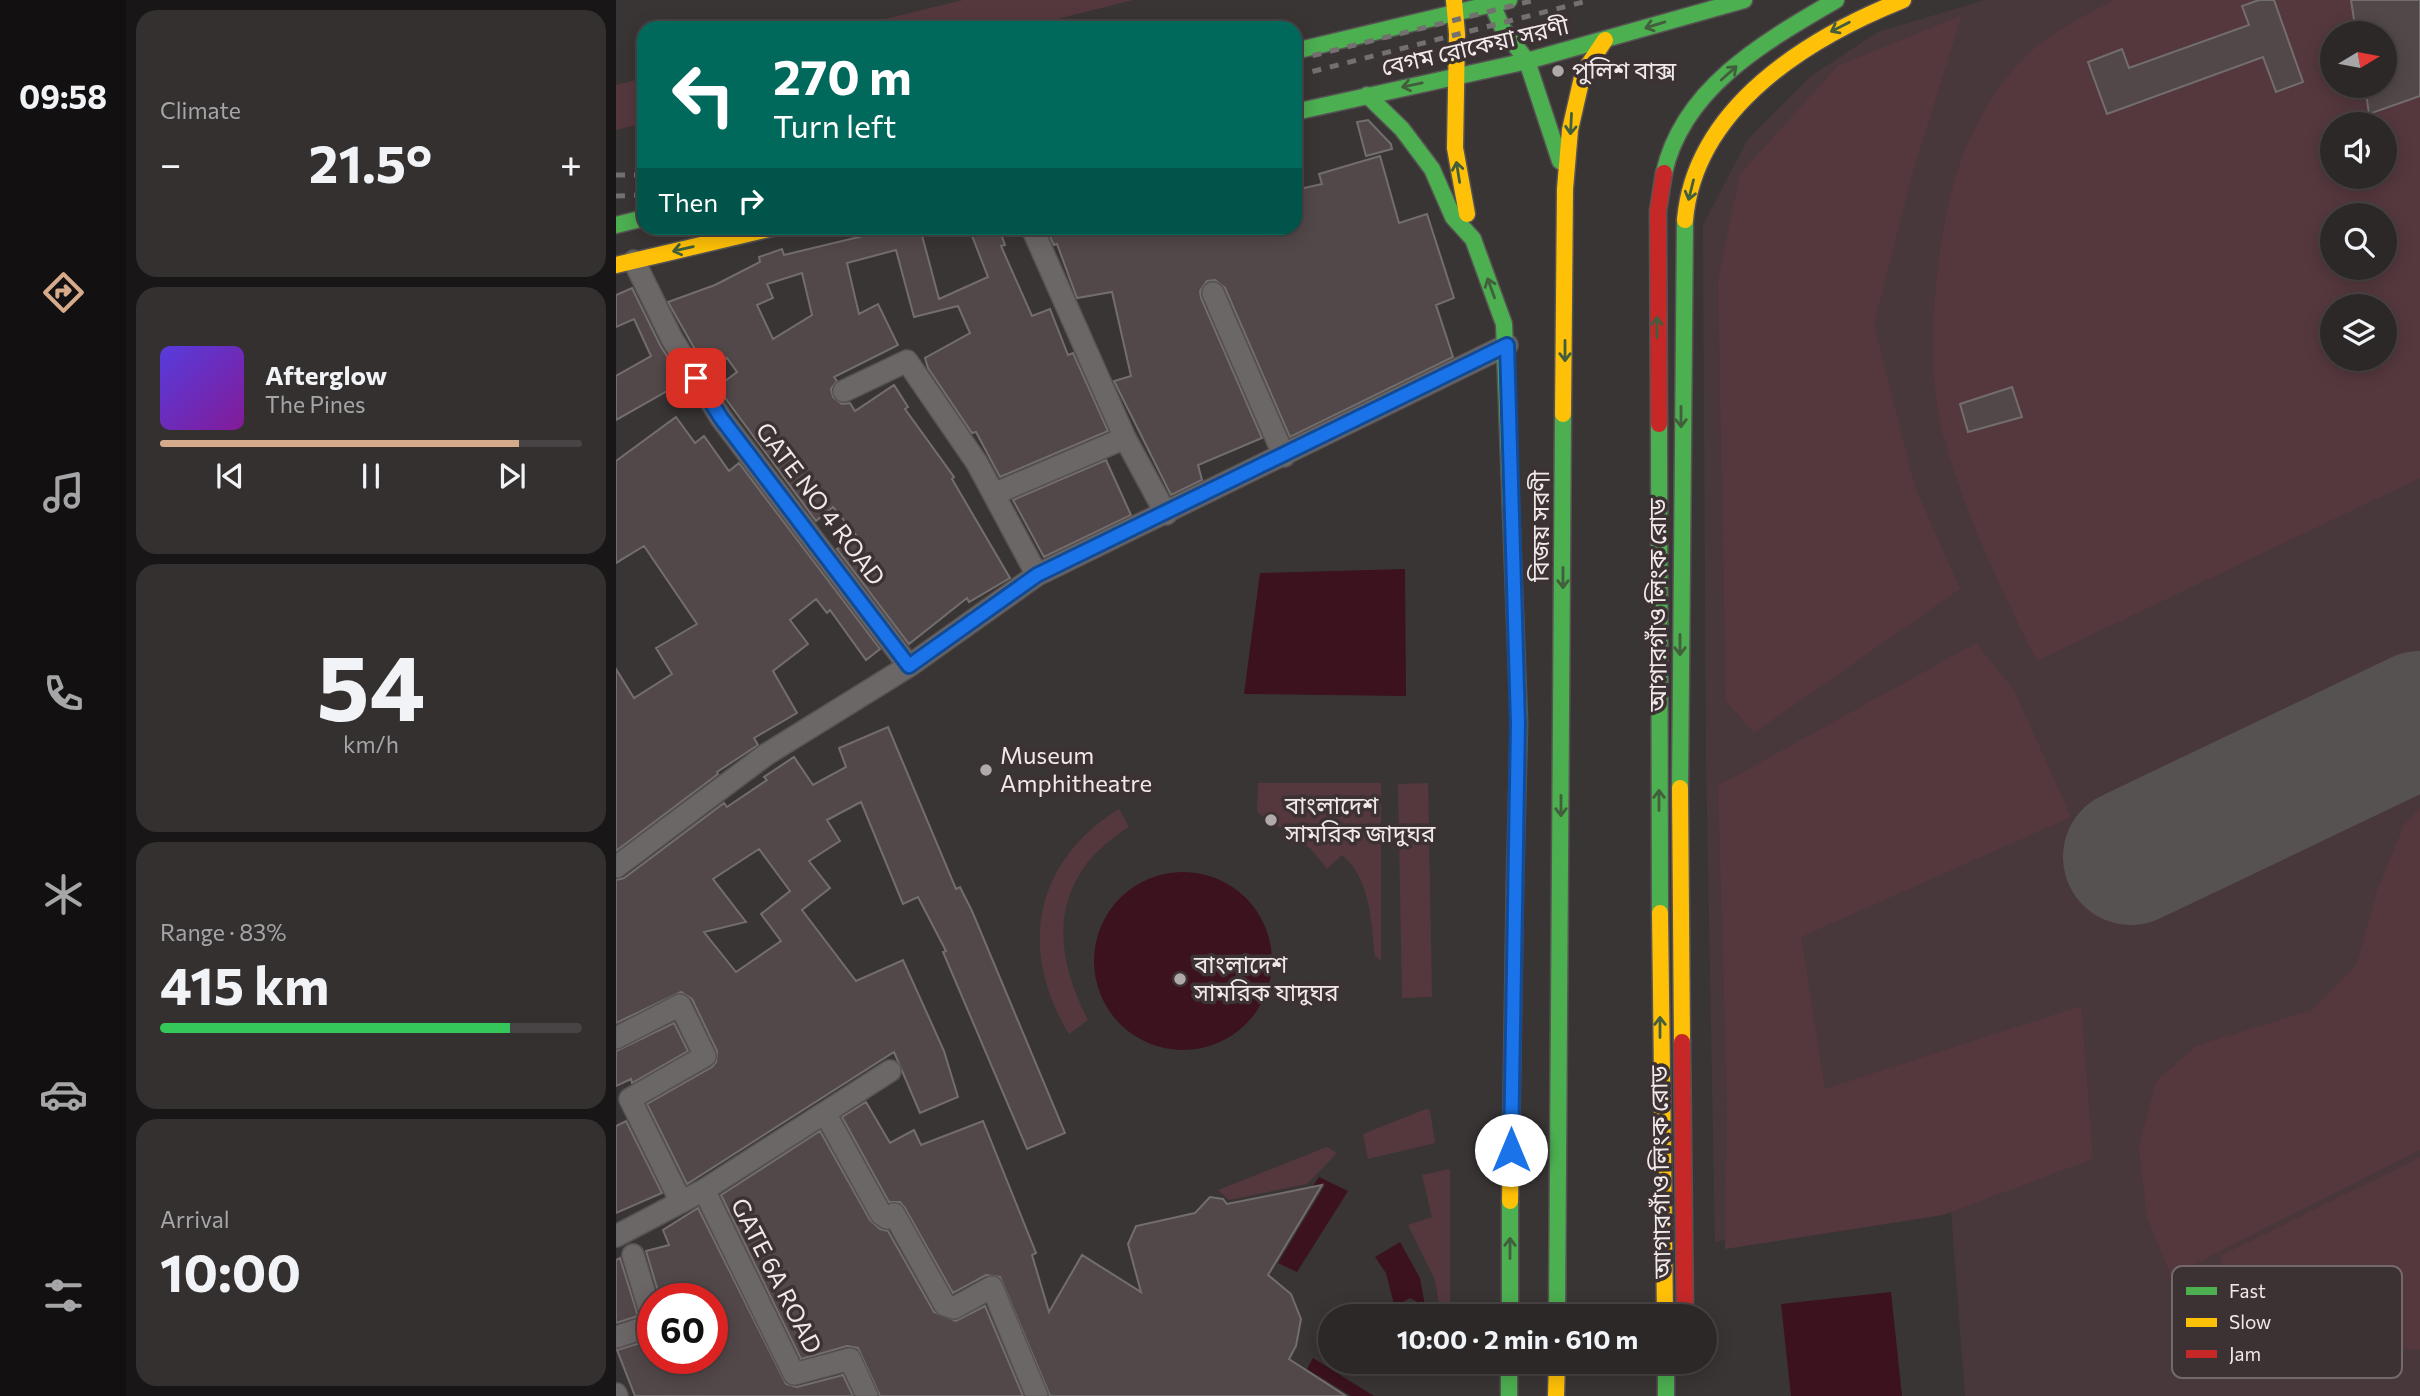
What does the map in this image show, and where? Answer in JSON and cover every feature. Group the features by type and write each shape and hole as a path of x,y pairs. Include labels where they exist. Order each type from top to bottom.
{"main road":[{"name":"বেগম রোকেয়া সরণী","path":"1302,49 1455,7 1509,0"},
{"name":"বেগম রোকেয়া সরণী","path":"1302,110 1527,61 1744,0"},
{"name":"আগারগাঁও লিংক রোড","path":"1665,1304 1661,1133 1656,235 1661,188 1671,149 1681,127 1698,104 1760,47 1836,0"},
{"name":"আগারগাঁও লিংক রোড","path":"1685,1304 1679,742 1682,248 1690,187 1720,129 1768,75 1825,34 1903,0"},
{"path":"1491,2 1503,29 1527,61 1554,137 1565,189"},
{"path":"1455,7 1455,148 1473,239"},
{"name":"বিজয় সরণী","path":"1557,1304 1565,189 1571,114 1581,75 1591,54 1605,40"},
{"name":"বিজয় সরণী","path":"1367,95 1411,137 1433,169 1461,231 1473,239 1504,324 1507,345 1518,723 1510,1304"},
{"path":"1698,104 1720,129"},
{"path":"616,225 637,220"},
{"path":"625,263 743,235"},
{"path":"1509,1374 1509,1396"},
{"path":"1556,1396 1557,1374"},
{"path":"1558,1374 1566,1396"},
{"path":"1666,1374 1666,1396"}],"street":[{"path":"1035,235 1125,438 1166,514"},
{"name":"GATE NO 4 ROAD","path":"625,263 721,418 909,666"},
{"path":"1213,293 1284,456"},
{"path":"616,867 768,754 909,666 1037,575 1507,345"},
{"path":"844,391 907,361 978,463 1037,575"},
{"path":"994,494 1125,438"},
{"path":"616,1038 680,1005 705,1056 630,1099 681,1202"},
{"path":"616,1236 704,1190 890,1071"},
{"path":"825,1113 881,1214 887,1218 894,1214 945,1305 954,1308 992,1286 1037,1396"},
{"name":"GATE 6A ROAD","path":"704,1190 794,1374 850,1359 867,1396"},
{"path":"633,1255 641,1283"},
{"path":"616,1337 637,1329"}],"shaded area":[{"path":"963,0 1133,0 1050,21 877,21"},
{"path":"1985,0 2420,0 2420,1396 1965,1396 1950,1197 1715,1242 1706,755 1703,225 1748,139 1811,76 1878,32"},
{"path":"2113,0 2420,0 2420,478 2037,661 1984,550 1943,435 1934,376 1934,308 1947,210 1966,147 1983,113 2004,81 2028,54 2058,31"},
{"path":"1962,15 1913,171 1874,325 1915,487 1960,589 1754,733 1726,701 1718,280 1740,174 1838,66"},
{"path":"637,80 637,125 616,130 616,85"},
{"path":"1405,569 1406,696 1244,694 1260,573"},
{"path":"1976,643 2014,690 2071,817 1801,937 1825,1089 2081,1006 2093,1159 1943,1215 1725,1249 1727,1097 1718,786"},
{"path":"1258,783 1381,783 1381,961 1375,956 1368,902 1352,865 1342,855 1327,869 1311,849 1257,812"},
{"path":"1428,783 1432,997 1402,998 1398,784"},
{"path":"2420,807 2420,1150 2191,1266 2172,1266 2171,1276 2147,1217 2139,1146 2156,1082 2196,1046 2312,1010 2357,964 2377,891 2404,825"},
{"path":"1119,809 1129,827 1104,846 1085,867 1072,889 1065,913 1067,965 1075,992 1088,1020 1069,1034 1053,1003 1043,971 1040,940 1043,910 1052,882 1068,855 1090,830"},
{"path":"1183,872 1217,879 1246,898 1265,927 1272,961 1265,995 1246,1024 1217,1043 1183,1050 1149,1043 1120,1024 1101,995 1094,961 1101,927 1120,898 1149,879"},
{"path":"1426,1109 1430,1110 1435,1143 1368,1159 1363,1134"},
{"path":"1327,1147 1337,1153 1307,1184 1229,1200 1218,1190"},
{"path":"2420,1157 2420,1350 2402,1348 2402,1266 2222,1266 2221,1256"},
{"path":"1450,1169 1450,1304 1439,1304 1435,1280 1408,1225 1432,1217 1422,1175"},
{"path":"1319,1177 1348,1191 1297,1272 1278,1263 1325,1185 1313,1186"},
{"path":"1400,1242 1420,1278 1425,1304 1419,1304 1410,1298 1401,1304 1394,1304 1386,1273 1375,1257"},
{"path":"1891,1292 1902,1396 1791,1396 1781,1304"},
{"path":"1313,1358 1318,1361 1318,1374 1339,1374 1374,1396 1351,1396 1307,1369"}],"building":[{"path":"2259,0 2274,0 2303,82 2276,92 2263,57 2107,114 2088,62 2122,49 2129,68 2249,25 2242,6"},
{"path":"2351,0 2420,0 2420,96 2369,112 2367,98 2398,98 2398,21 2354,21"},
{"path":"1368,120 1391,144 1392,149 1366,156 1357,122"},
{"path":"1380,156 1399,223 1427,214 1454,298 1436,305 1453,357 1290,437 1225,288 1215,280 1207,281 1200,291 1201,298 1262,438 1198,465 1202,480 1171,495 1114,381 1131,376 1112,292 1077,298 1057,244 1054,245 1049,235 1302,235 1302,188 1322,184 1319,174"},
{"path":"867,235 922,235 939,299 988,277 972,235 1001,235 1005,245 1001,246 1032,316 1050,309 1068,355 1073,353 1108,431 1000,477 976,432 972,433 928,368 925,358 970,333 958,306 914,317 896,250 847,263 859,314 878,304 898,345 834,377 837,381 831,389 833,397 842,404 850,403 855,411 894,385 908,407 905,409 954,477 952,479 1010,578 969,602 967,598 909,644 837,549 856,535 833,507 816,521 717,387 737,372 727,358 706,369 668,302 715,285 760,262 759,257 782,249 784,255","holes":["802,273 812,315 773,339 757,305 773,298 767,284"]},
{"path":"632,288 660,345 683,382 616,420 616,376 651,356 634,319 616,327 616,295"},
{"path":"2012,387 2022,417 1968,432 1960,404"},
{"path":"676,417 695,443 704,436 729,471 739,463 880,649 866,660 830,610 827,613 816,599 790,620 808,644 773,671 797,713 754,738 758,745 717,772 718,774 616,851 616,669 634,698 672,674 656,648 697,624 644,546 616,563 616,461"},
{"path":"1106,460 1131,515 1044,557 1013,500"},
{"path":"888,727 956,889 960,887 972,911 1065,1133 1027,1149 943,952 946,951 918,897 903,904 861,802 827,820 840,841 809,861 830,888 802,910 856,981 903,960 944,1051 958,1097 920,1113 894,1052 687,1184 647,1104 712,1067 716,1062 717,1051 692,999 681,992 616,1023 616,880 624,878 724,803 727,807 767,780 764,777 794,757 813,785 846,767 839,748","holes":["759,849 790,891 761,914 781,941 736,972 704,932 746,922 713,879"]},
{"path":"674,1023 688,1051 632,1083 631,1079 616,1086 616,1051"},
{"path":"866,1102 890,1143 914,1130 921,1145 983,1121 1036,1253 1032,1255 1049,1312 1082,1255 1141,1292 1128,1244 1136,1226 1195,1213 1210,1197 1223,1199 1227,1204 1322,1185 1268,1275 1291,1294 1301,1319 1296,1346 1289,1359 1346,1396 1050,1396 1000,1277 986,1275 953,1293 905,1208 900,1202 889,1202 842,1117"},
{"path":"626,1121 662,1193 616,1213 616,1126"},
{"path":"820,1131 870,1220 880,1229 888,1231 934,1312 956,1321 985,1306 1023,1396 880,1396 858,1348 847,1346 801,1359 721,1195"},
{"path":"698,1208 786,1384 797,1387 843,1375 853,1396 635,1396 617,1350 637,1344 637,1374 728,1374 728,1283 656,1283 646,1251 669,1245 663,1230"},
{"path":"620,1258 637,1316 616,1323 616,1260"}],"runway":[{"path":"2131,857 2420,719"}],"railway":[{"path":"1302,58 1535,0"},
{"path":"1302,74 1591,0"},
{"path":"616,175 637,175"},
{"path":"616,196 637,195"}],"traffic: fast":[{"path":"1490,0 1503,29 1527,61 1560,161"},
{"path":"1302,49 1509,0"},
{"path":"1302,110 1527,61 1744,0"},
{"path":"1664,173 1674,143 1689,115 1708,91 1756,50 1836,0"},
{"path":"1367,95 1402,129 1432,169 1453,217 1473,239 1504,324 1519,723 1515,881"},
{"path":"616,225 637,220"},
{"path":"1680,788 1685,220"},
{"path":"1557,1304 1563,414"},
{"path":"1659,424 1660,913"},
{"path":"1510,1201 1510,1304"},
{"path":"1509,1374 1509,1396"},
{"path":"1666,1374 1666,1396"}],"traffic: slow":[{"path":"1454,0 1457,34 1455,148 1467,214"},
{"path":"1685,220 1693,180 1710,143 1733,111 1762,82 1795,57 1830,35 1903,0"},
{"path":"1563,414 1565,189 1570,130 1583,73 1605,40"},
{"path":"616,265 743,235"},
{"path":"1680,788 1682,1042"},
{"path":"1510,1201 1515,881"},
{"path":"1660,913 1665,1304"},
{"path":"1556,1396 1557,1374"}],"traffic: jam":[{"path":"1659,424 1658,211 1664,173"},
{"path":"1682,1042 1685,1304"}],"place":[{"name":"পুলিশ বাক্স","path":"1558,71"},
{"name":"Museum Amphitheatre","path":"986,770"},
{"name":"বাংলাদেশ সামরিক জাদুঘর","path":"1271,820"},
{"name":"বাংলাদেশ সামরিক যাদুঘর","path":"1180,979"}],"route":[{"path":"696,378 721,418 909,666 1037,575 1507,345 1513,478 1518,723 1511,1150"}]}
